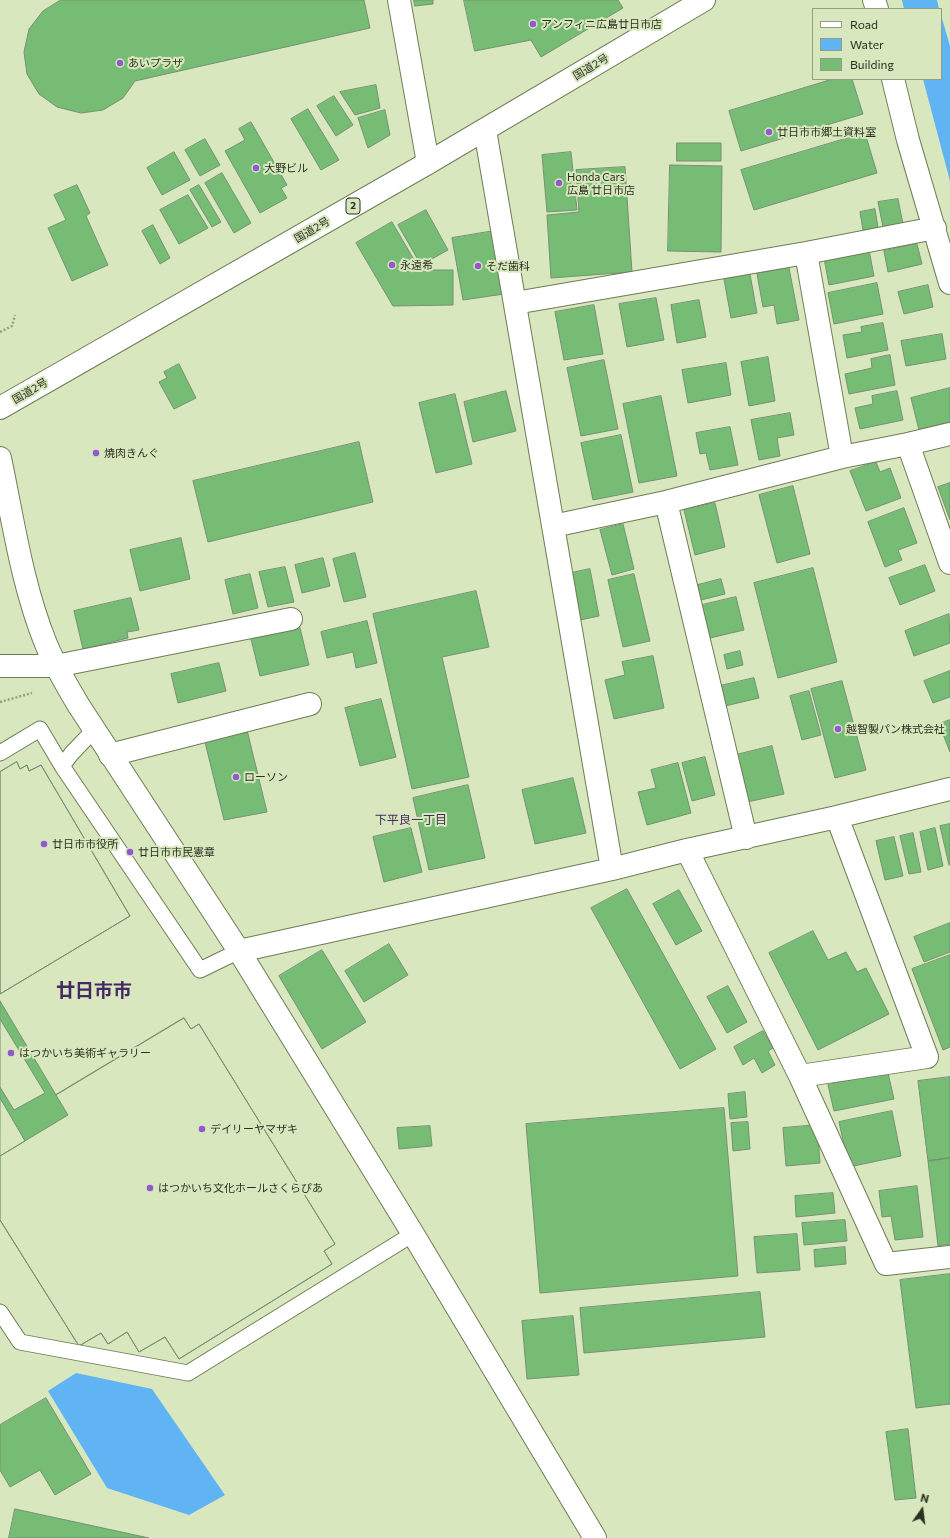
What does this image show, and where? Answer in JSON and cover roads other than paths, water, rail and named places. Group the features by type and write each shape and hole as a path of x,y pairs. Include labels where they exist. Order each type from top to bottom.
{"main road":[{"path":"399,0 428,163"},
{"name":"国道2号","path":"0,408 485,130 704,0"},
{"path":"893,80 908,140 950,283"},
{"path":"485,130 612,869"},
{"path":"515,302 806,253 935,228"},
{"path":"806,253 842,457"},
{"path":"553,526 666,502 842,457 950,434"},
{"path":"908,444 950,563"},
{"path":"0,458 26,579 35,613 46,645 56,666 110,755 239,951 414,1234 595,1538"},
{"path":"666,502 746,838"},
{"path":"0,666 56,666 291,619"},
{"path":"110,755 310,704"},
{"path":"239,951 612,869 687,850 837,817 950,789"},
{"path":"800,1076 927,1057 837,817"},
{"path":"687,850 800,1076 886,1264 950,1257"}],"lane":[{"path":"0,753 40,729 62,766 200,970 239,951"},
{"path":"62,766 94,730"},
{"path":"0,1312 20,1342 188,1373 414,1234"}],"water":[{"path":"902,0 937,0 939,8 904,8"},
{"path":"942,18 950,46 950,181 923,80 942,80"},
{"path":"76,1373 152,1389 225,1495 189,1515 107,1488 48,1391"}],"place":[{"name":"アンフィニ広島廿日市店","path":"533,24"},
{"name":"あいプラザ","path":"120,63"},
{"name":"廿日市市郷土資料室","path":"769,132"},
{"name":"大野ビル","path":"256,168"},
{"name":"Honda Cars 広島 廿日市店","path":"559,183"},
{"name":"永遠希","path":"392,265"},
{"name":"そだ歯科","path":"478,266"},
{"name":"焼肉きんぐ","path":"96,453"},
{"name":"越智製パン株式会社","path":"838,729"},
{"name":"ローソン","path":"236,777"},
{"name":"廿日市市役所","path":"44,844"},
{"name":"廿日市市民憲章","path":"130,852"},
{"name":"はつかいち美術ギャラリー","path":"11,1053"},
{"name":"デイリーヤマザキ","path":"202,1129"},
{"name":"はつかいち文化ホールさくらぴあ","path":"150,1188"}],"district":[{"name":"下平良一丁目","path":"411,820"},
{"name":"廿日市市","path":"94,991"}]}
